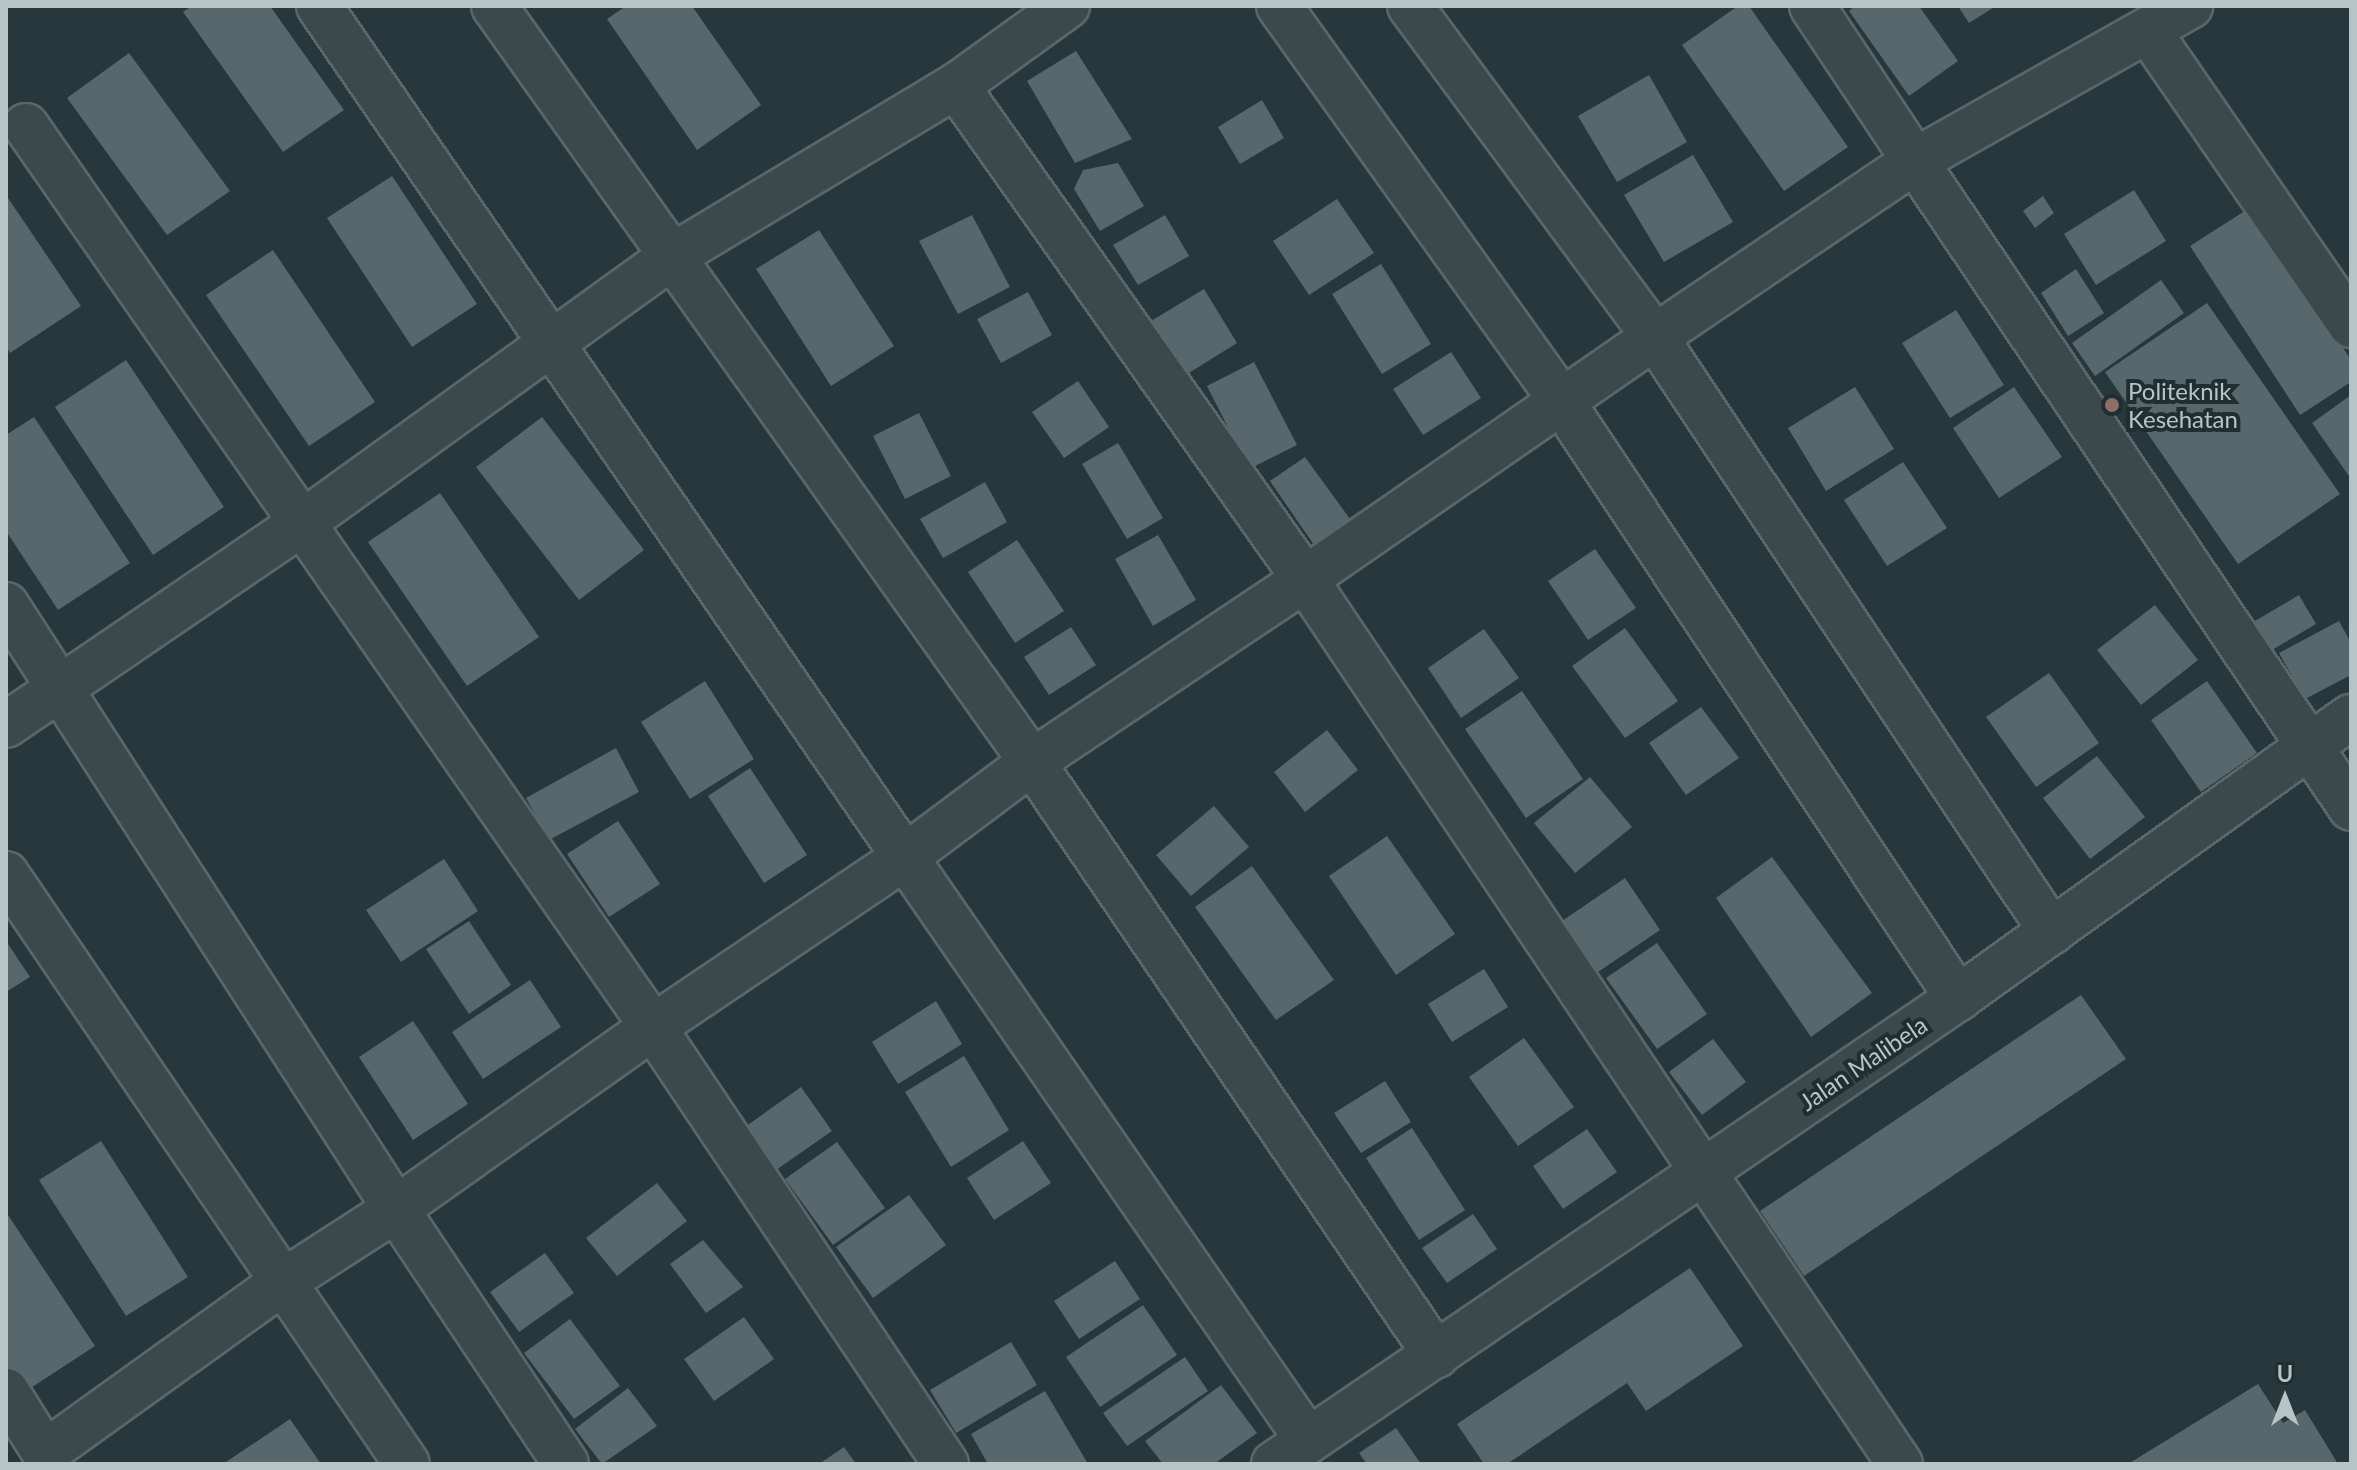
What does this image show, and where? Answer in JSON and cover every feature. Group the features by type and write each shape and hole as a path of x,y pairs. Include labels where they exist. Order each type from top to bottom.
{"street":[{"path":"319,6 905,857 1291,1452"},
{"path":"494,6 1032,762 1436,1355"},
{"path":"6,725 305,521 549,342 671,257 956,86 1067,6"},
{"path":"1279,6 1562,402 1958,998"},
{"path":"1410,6 1655,337 2052,932"},
{"path":"1812,6 2351,808"},
{"path":"6,1391 49,1458 286,1280 396,1209 653,1027 905,857 1032,762 1305,579 1655,337 1915,161 2149,32 2190,6"},
{"path":"2149,32 2351,325"},
{"path":"956,86 1305,579 1900,1464"},
{"path":"26,126 305,521 653,1027 946,1464"},
{"path":"6,605 396,1209 566,1464"},
{"name":"Jalan Malibela","path":"1291,1452 1958,998 2351,717"},
{"path":"6,874 286,1280 407,1464"}],"building":[{"path":"192,6 270,6 344,110 283,152 183,12"},
{"path":"626,6 692,6 761,105 697,150 607,19"},
{"path":"1738,6 1749,6 1848,147 1784,191 1682,45"},
{"path":"1855,6 1919,6 1958,61 1909,96 1849,11"},
{"path":"1958,6 1996,6 1969,23"},
{"path":"1076,51 1132,139 1075,163 1027,81"},
{"path":"129,53 230,191 167,235 67,98"},
{"path":"1649,75 1687,142 1617,182 1578,116"},
{"path":"1262,100 1284,138 1240,164 1218,127"},
{"path":"1693,155 1733,222 1664,262 1624,195"},
{"path":"1118,163 1144,206 1100,231 1074,189 1083,170"},
{"path":"392,176 477,304 412,347 327,218"},
{"path":"2134,190 2166,241 2096,285 2064,234"},
{"path":"6,195 81,306 10,353 6,346"},
{"path":"2043,196 2054,213 2035,228 2023,211"},
{"path":"1337,199 1374,253 1309,295 1273,241"},
{"path":"2251,207 2351,360 2351,382 2300,415 2190,246"},
{"path":"972,215 1010,287 958,314 919,241"},
{"path":"1165,215 1189,256 1138,285 1113,245"},
{"path":"819,230 894,346 831,386 756,269"},
{"path":"273,250 375,402 309,446 206,295"},
{"path":"1381,264 1431,344 1382,374 1332,294"},
{"path":"2076,269 2104,313 2068,336 2041,293"},
{"path":"2161,280 2184,313 2095,376 2072,343"},
{"path":"1204,289 1237,343 1184,376 1151,321"},
{"path":"1028,292 1052,335 1001,363 977,319"},
{"path":"2207,303 2340,494 2238,564 2105,372"},
{"path":"1956,310 2004,385 1950,418 1902,343"},
{"path":"1451,352 1481,398 1423,435 1393,389"},
{"path":"126,360 224,507 153,555 55,407"},
{"path":"1254,362 1297,445 1249,469 1207,386"},
{"path":"1078,381 1109,427 1064,458 1032,412"},
{"path":"1855,387 1894,449 1826,491 1788,428"},
{"path":"2014,387 2062,457 1999,498 1953,428"},
{"path":"2351,395 2351,479 2312,423"},
{"path":"919,413 951,476 905,499 873,436"},
{"path":"34,417 130,563 58,610 6,531 6,435"},
{"path":"542,417 644,550 579,600 476,467"},
{"path":"1118,443 1163,518 1127,539 1082,464"},
{"path":"1305,457 1350,519 1314,545 1270,481"},
{"path":"1903,462 1947,528 1887,566 1844,500"},
{"path":"985,482 1007,522 943,558 920,519"},
{"path":"440,493 539,637 467,686 368,542"},
{"path":"1158,535 1196,600 1153,626 1115,559"},
{"path":"1017,540 1064,611 1015,643 968,572"},
{"path":"1595,549 1636,608 1588,640 1548,581"},
{"path":"2299,595 2316,624 2267,653 2250,624"},
{"path":"2155,605 2198,660 2141,705 2097,650"},
{"path":"2339,621 2351,643 2351,675 2305,699 2279,653"},
{"path":"1071,627 1096,665 1049,695 1024,657"},
{"path":"1625,628 1678,701 1625,738 1572,666"},
{"path":"1484,629 1519,678 1461,718 1428,668"},
{"path":"2049,673 2099,743 2036,787 1986,717"},
{"path":"705,681 754,759 690,799 641,722"},
{"path":"2207,681 2257,753 2201,792 2151,720"},
{"path":"1522,691 1583,779 1526,818 1465,729"},
{"path":"1701,707 1739,758 1686,795 1649,743"},
{"path":"1327,730 1358,770 1305,812 1274,772"},
{"path":"616,748 639,792 549,840 526,798"},
{"path":"2097,756 2145,817 2090,859 2043,798"},
{"path":"750,768 807,855 764,883 708,796"},
{"path":"1590,777 1632,827 1575,873 1534,823"},
{"path":"1214,806 1249,847 1191,896 1156,855"},
{"path":"618,821 660,884 609,917 567,854"},
{"path":"1387,836 1455,934 1396,975 1329,876"},
{"path":"1772,857 1872,993 1811,1037 1716,898"},
{"path":"444,859 478,911 401,962 366,910"},
{"path":"1252,866 1334,980 1276,1020 1195,907"},
{"path":"1625,878 1660,930 1598,972 1562,921"},
{"path":"469,921 511,985 469,1014 426,949"},
{"path":"6,941 30,977 6,992"},
{"path":"1657,943 1707,1014 1657,1049 1606,978"},
{"path":"1484,969 1508,1007 1452,1042 1428,1004"},
{"path":"530,980 561,1027 483,1079 452,1032"},
{"path":"2081,995 2126,1059 1804,1276 1760,1211"},
{"path":"936,1001 962,1044 898,1084 872,1042"},
{"path":"413,1021 468,1104 413,1140 359,1057"},
{"path":"1524,1038 1574,1107 1518,1146 1469,1077"},
{"path":"1713,1039 1746,1082 1702,1115 1669,1072"},
{"path":"964,1056 1009,1130 951,1167 905,1092"},
{"path":"1385,1081 1411,1122 1361,1153 1334,1113"},
{"path":"801,1087 832,1131 776,1170 745,1127"},
{"path":"1412,1128 1465,1210 1419,1240 1366,1158"},
{"path":"1587,1129 1617,1172 1563,1209 1533,1166"},
{"path":"101,1141 188,1277 126,1316 39,1180"},
{"path":"1023,1141 1051,1183 994,1220 967,1178"},
{"path":"837,1142 885,1208 833,1245 785,1179"},
{"path":"657,1183 687,1221 617,1276 586,1238"},
{"path":"909,1195 946,1245 873,1298 836,1247"},
{"path":"6,1212 95,1346 23,1393 6,1368"},
{"path":"1473,1214 1497,1249 1447,1283 1422,1248"},
{"path":"703,1240 743,1287 706,1313 670,1264"},
{"path":"545,1253 574,1293 519,1332 490,1292"},
{"path":"1115,1261 1140,1299 1079,1339 1054,1301"},
{"path":"1690,1268 1743,1346 1646,1411 1627,1383 1507,1464 1484,1464 1457,1424"},
{"path":"1143,1305 1177,1355 1100,1407 1066,1357"},
{"path":"744,1317 774,1359 714,1401 684,1359"},
{"path":"570,1319 620,1386 574,1419 524,1353"},
{"path":"1011,1342 1037,1385 956,1433 930,1390"},
{"path":"1185,1357 1208,1391 1127,1446 1103,1413"},
{"path":"2258,1384 2283,1423 2305,1410 2338,1464 2128,1464"},
{"path":"1221,1385 1257,1433 1214,1464 1163,1464 1145,1441"},
{"path":"628,1388 657,1426 602,1464 575,1429"},
{"path":"1045,1391 1088,1464 988,1464 971,1434"},
{"path":"290,1419 321,1464 223,1464"},
{"path":"1396,1428 1421,1464 1367,1464 1359,1453"},
{"path":"844,1447 856,1464 819,1464"}],"place":[{"name":"Politeknik Kesehatan","path":"2112,405"}]}
